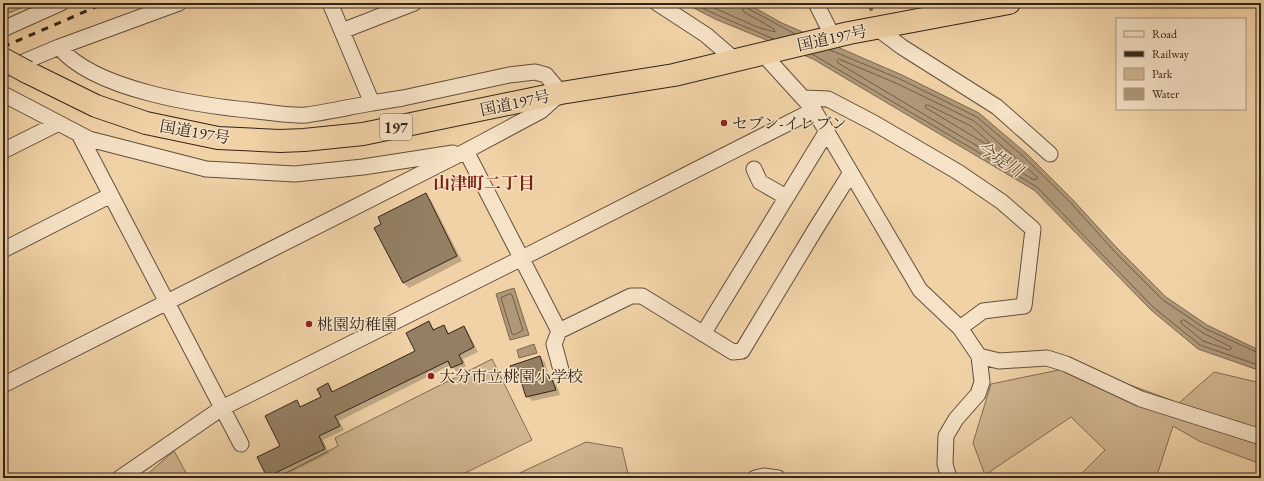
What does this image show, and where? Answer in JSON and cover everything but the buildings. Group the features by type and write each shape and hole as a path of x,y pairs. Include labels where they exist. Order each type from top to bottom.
{"highway":[{"name":"国道197号","path":"3,59 89,102 146,123 218,138 280,141 332,138 363,134 561,93 674,74 829,37 878,29 1009,3"}],"street":[{"path":"5,26 61,3"},
{"path":"3,71 59,47 179,3"},
{"path":"330,3 372,103"},
{"path":"342,31 414,3"},
{"path":"657,3 706,35 735,60"},
{"path":"814,5 829,37"},
{"path":"878,29 902,47 997,107 1050,154"},
{"path":"3,385 466,151 541,111 561,93 546,75 535,72 509,75 403,98 305,115 244,110 198,104 124,86 87,70 67,57 59,47"},
{"path":"767,52 810,104 827,131 850,174 920,290 960,328 979,356 982,382 978,394 956,419 946,436 945,464 950,478"},
{"path":"3,94 57,124 89,139 206,169 295,174 363,167 466,151"},
{"path":"120,478 222,408 522,258 810,104 828,99 874,123 958,172 1002,202 1033,229 1024,306 983,311 960,328"},
{"path":"3,151 57,124"},
{"path":"704,334 827,131"},
{"path":"79,134 241,444"},
{"path":"466,151 559,331"},
{"path":"754,169 760,182 786,197"},
{"path":"561,370 554,344 559,331 631,296 642,296 733,352 742,351 850,174"},
{"path":"3,250 111,195"},
{"path":"979,356 999,361 1047,358 1066,364 1141,399 1261,437"},
{"path":"755,478 764,476 778,478"}],"green space":[{"path":"3,3 33,3 11,12 4,13"},
{"path":"492,359 532,440 455,478 287,478 284,474 338,446 335,438"},
{"path":"1078,366 1179,403 1214,372 1261,383 1261,464 1199,441 1173,426 1158,472 1150,478 1077,478 1105,450 1071,417 985,475 973,443 991,384"},
{"path":"586,442 622,448 629,478 509,478"},
{"path":"174,451 189,478 143,478"}],"water":[{"name":"今堤川","path":"684,3 746,3 782,23 902,75 979,113 1027,154 1166,297 1207,325 1261,351 1261,371 1198,349 1151,310 1034,190 813,59 715,19"},
{"path":"514,288 529,335 510,340 496,294"},
{"path":"534,344 537,353 519,358 517,350"}],"waterway":[{"path":"871,3 871,9"}],"railway":[{"path":"3,47 105,3"}],"place":[{"name":"セブン-イレブン","path":"724,123"},
{"name":"桃園幼稚園","path":"309,324"},
{"name":"大分市立桃園小学校","path":"431,376"}],"district":[{"name":"山津町二丁目","path":"484,183"}]}
